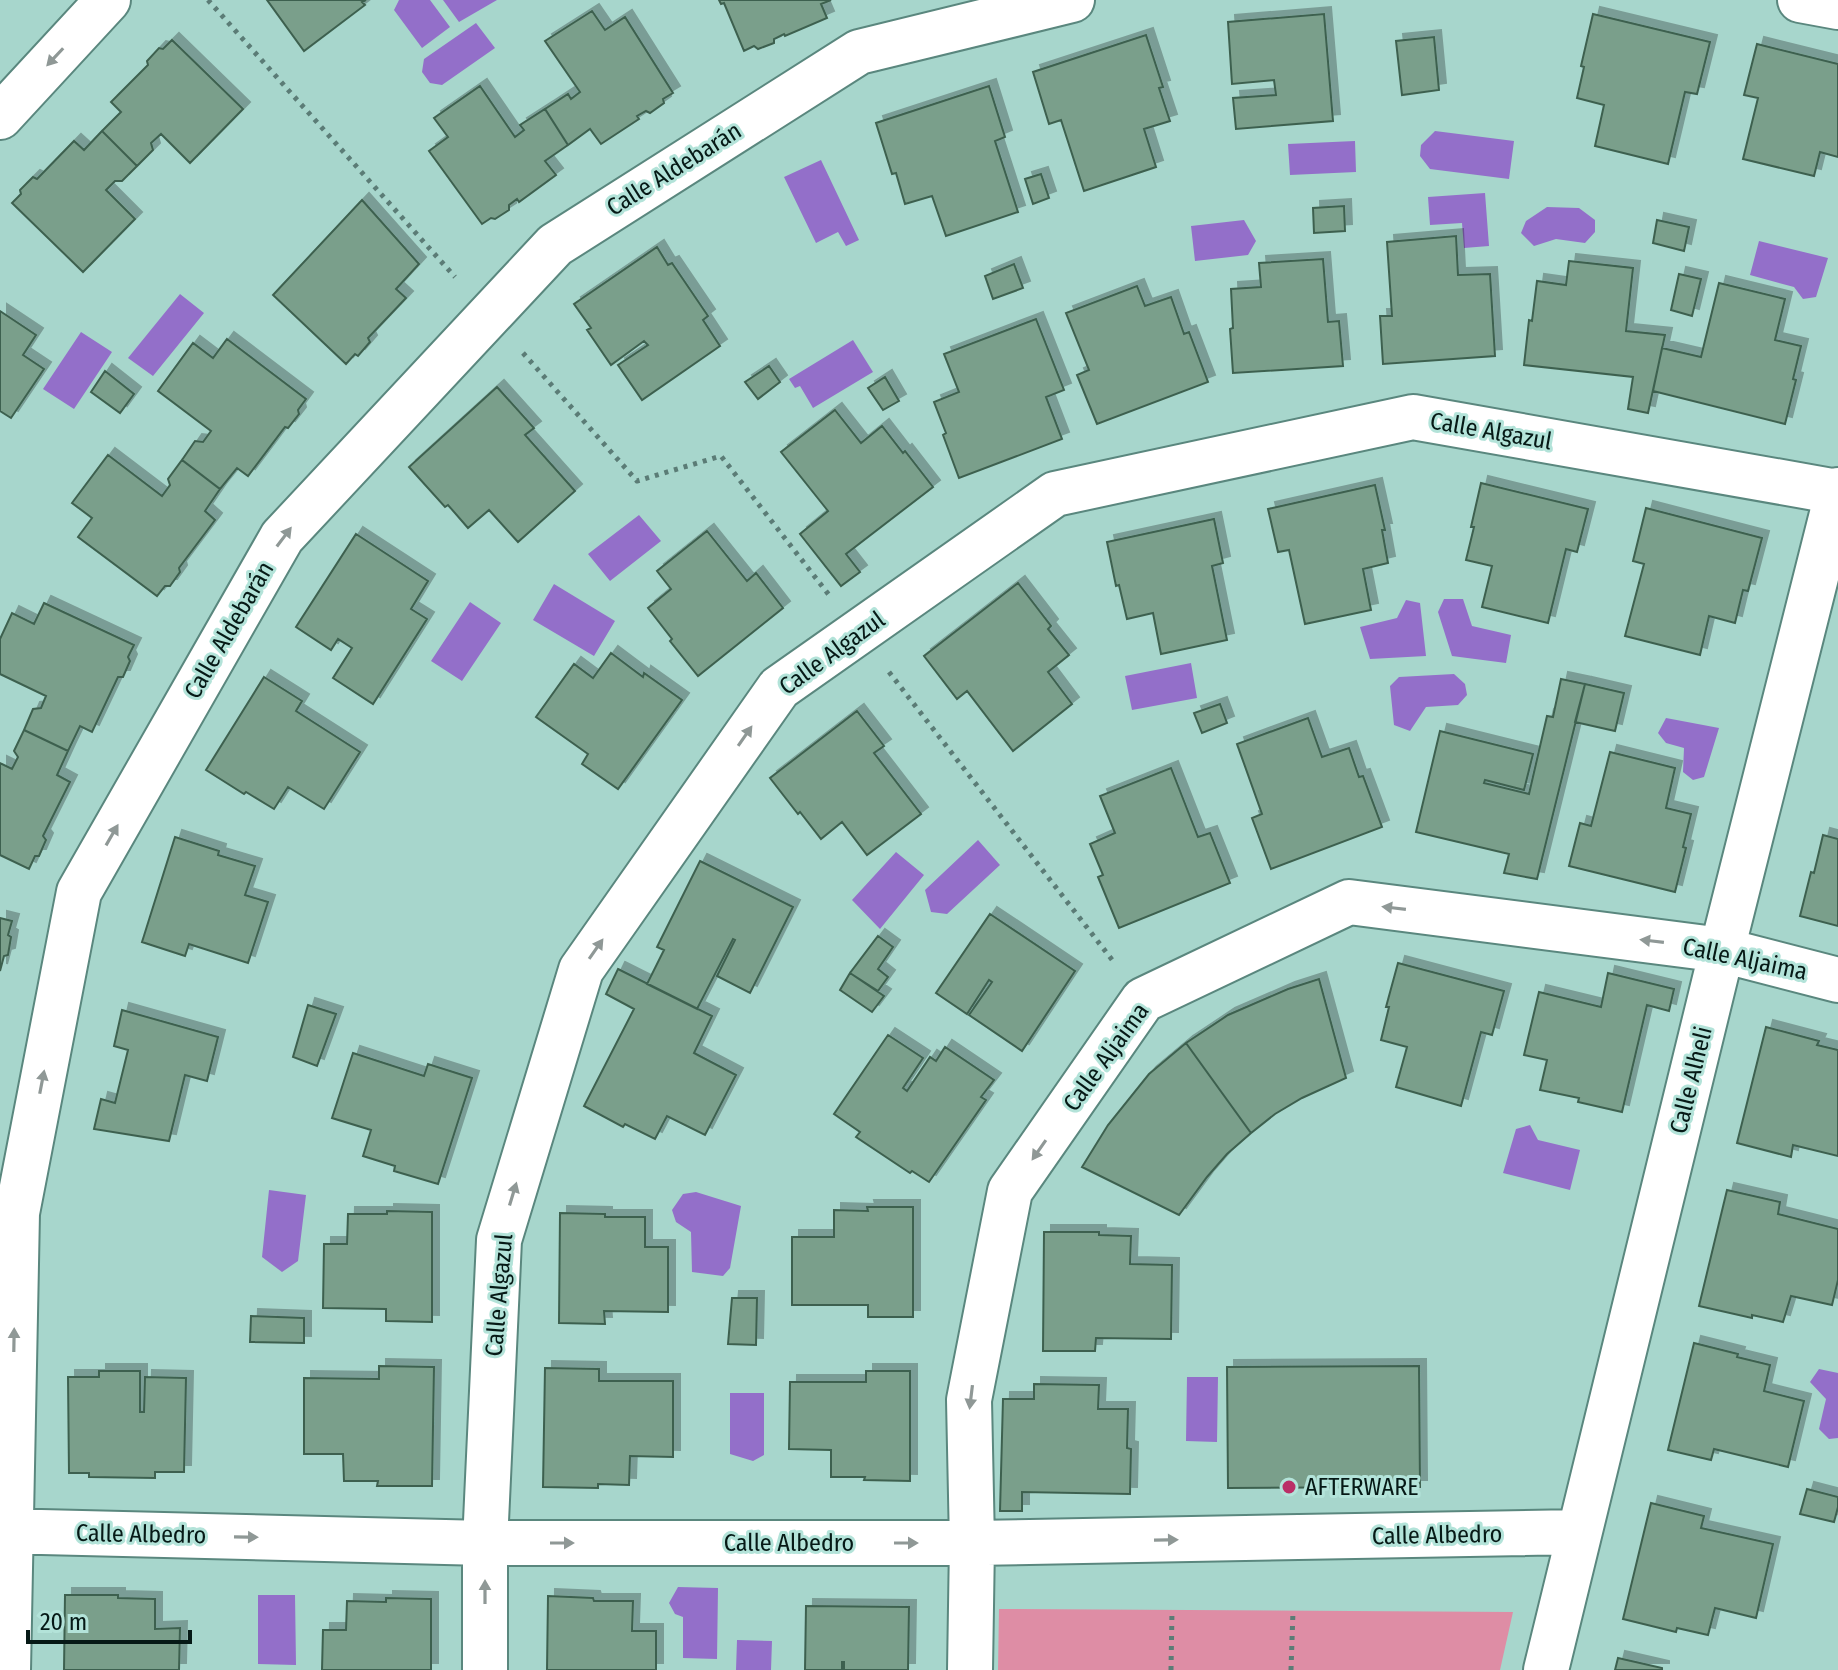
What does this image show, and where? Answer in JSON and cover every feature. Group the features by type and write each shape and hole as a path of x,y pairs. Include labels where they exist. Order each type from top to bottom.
{"street":[{"path":"0,117 108,0"},
{"name":"Calle Aldebarán","path":"8,1670 5,1531 17,1213 79,892 282,537 555,245 859,52 1072,0"},
{"path":"1800,0 1838,7"},
{"name":"Calle Algazul","path":"485,1670 485,1543 499,1240 581,970 779,688 1055,494 1413,417 1838,491"},
{"name":"Calle Alheli","path":"1546,1670 1838,491"},
{"name":"Calle Aljaima","path":"970,1670 972,1543 969,1400 1010,1191 1143,1000 1349,902 1722,950 1838,980"},
{"name":"Calle Albedro","path":"5,1531 485,1543 972,1543 1579,1532"}],"path":[{"path":"208,0 637,481 721,456 1143,1000"},
{"path":"1171,1670 1172,1610"},
{"path":"1291,1670 1293,1611"}],"shaded area":[{"path":"399,0 430,0 450,27 422,48 394,10"},
{"path":"443,0 497,0 459,22"},
{"path":"476,23 495,48 442,85 430,83 422,72 424,59"},
{"path":"1435,131 1514,141 1509,179 1430,169 1420,156 1421,145"},
{"path":"1355,141 1356,172 1290,175 1288,144"},
{"path":"821,160 859,240 846,246 838,232 816,243 784,177"},
{"path":"1485,193 1489,246 1464,248 1462,223 1430,225 1428,197"},
{"path":"1547,207 1579,208 1595,220 1595,232 1585,243 1556,239 1534,246 1521,233 1526,221"},
{"path":"1244,220 1256,241 1248,255 1195,261 1191,226"},
{"path":"1759,241 1828,258 1816,297 1803,299 1794,287 1750,275"},
{"path":"180,294 204,313 153,376 128,358"},
{"path":"81,332 112,352 74,409 43,389"},
{"path":"853,340 873,372 813,408 800,386 795,388 789,379"},
{"path":"639,515 661,541 610,581 588,554"},
{"path":"554,584 615,621 594,656 533,620"},
{"path":"1444,599 1463,599 1472,626 1511,635 1506,663 1452,656 1438,612"},
{"path":"1406,600 1420,603 1426,656 1370,659 1360,627 1397,618"},
{"path":"470,602 501,623 462,681 431,661"},
{"path":"1191,663 1197,698 1132,710 1125,676"},
{"path":"1454,674 1465,684 1467,695 1458,705 1426,707 1410,731 1394,725 1390,686 1399,677"},
{"path":"1666,718 1719,728 1704,777 1693,780 1683,772 1684,748 1666,743 1658,733"},
{"path":"978,840 1000,865 947,914 931,912 925,890"},
{"path":"896,852 924,875 880,929 852,900"},
{"path":"1530,1125 1538,1140 1580,1150 1570,1190 1503,1173 1516,1129"},
{"path":"269,1190 306,1195 298,1261 282,1272 262,1257"},
{"path":"696,1192 741,1206 730,1268 723,1276 692,1272 691,1232 676,1222 672,1210 683,1194"},
{"path":"1819,1369 1838,1373 1838,1438 1829,1439 1819,1429 1826,1399 1810,1382"},
{"path":"1187,1377 1218,1377 1217,1442 1186,1441"},
{"path":"730,1393 764,1393 764,1455 753,1461 730,1454"},
{"path":"678,1587 718,1588 717,1659 683,1658 683,1617 675,1614 669,1603"},
{"path":"258,1595 295,1595 296,1665 258,1664"},
{"path":"999,1609 1513,1612 1500,1670 998,1670"},
{"path":"737,1640 772,1641 771,1670 736,1670"}],"building":[{"path":"267,0 366,0 362,2 365,5 304,51"},
{"path":"719,0 831,0 821,4 827,18 784,34 774,39 774,43 744,51 724,3 721,4"},
{"path":"592,11 605,30 625,17 673,93 650,113 646,111 637,116 639,119 601,144 590,129 568,145 545,109 568,94 571,99 580,92 545,41"},
{"path":"1324,14 1333,121 1236,129 1233,98 1276,95 1274,80 1232,84 1228,22"},
{"path":"1593,14 1710,42 1697,94 1685,92 1668,164 1595,146 1604,105 1577,98"},
{"path":"1146,35 1170,121 1144,129 1156,167 1084,191 1061,120 1049,124 1033,72"},
{"path":"1434,37 1439,90 1402,95 1396,41"},
{"path":"172,40 243,109 190,163 161,134 151,143 153,150 137,166 102,131 121,112 111,102 148,65 147,61 159,48 163,49"},
{"path":"1757,44 1838,64 1838,157 1820,152 1814,176 1743,159 1758,98 1744,95"},
{"path":"480,86 515,137 524,130 520,125 545,109 568,145 545,161 556,175 519,202 517,199 509,205 509,210 482,224 429,151 448,137 434,118"},
{"path":"989,86 1005,137 995,141 1018,212 946,236 932,196 905,204 876,123"},
{"path":"102,131 137,166 122,181 115,181 106,190 135,219 83,272 12,203 33,177 37,179 74,141 84,150"},
{"path":"1041,174 1049,198 1033,204 1025,179"},
{"path":"362,200 419,264 396,289 406,298 368,338 370,342 358,356 355,354 346,364 273,295"},
{"path":"1344,206 1345,231 1314,233 1313,208"},
{"path":"1657,220 1689,227 1684,251 1653,243"},
{"path":"1456,236 1458,275 1490,274 1495,356 1383,364 1380,316 1392,316 1387,242"},
{"path":"657,247 668,265 672,263 708,316 703,320 720,346 642,400 618,365 648,345 644,341 611,365 574,304"},
{"path":"1323,259 1328,322 1339,321 1343,366 1233,373 1231,289 1261,287 1259,263"},
{"path":"1569,261 1633,268 1626,331 1665,335 1648,413 1628,409 1633,377 1524,365 1537,281 1566,285"},
{"path":"1014,264 1023,288 993,299 985,276"},
{"path":"1679,274 1701,279 1692,316 1671,310"},
{"path":"1719,283 1785,299 1775,340 1801,346 1785,424 1653,391 1662,348 1701,357"},
{"path":"1137,286 1145,306 1171,297 1184,334 1189,332 1208,382 1097,424 1077,375 1089,370 1066,313"},
{"path":"0,311 36,335 23,355 44,369 11,418 0,411"},
{"path":"1036,319 1064,390 1046,397 1062,439 959,478 934,402 959,392 944,354"},
{"path":"227,339 306,399 298,410 299,414 288,428 285,427 248,476 237,468 220,489 182,460 195,441 203,442 211,431 158,391 193,343 213,358"},
{"path":"769,366 780,382 758,399 745,382"},
{"path":"105,371 134,394 120,413 91,392"},
{"path":"885,377 899,401 883,410 868,388"},
{"path":"497,387 534,428 525,435 575,491 518,542 489,510 468,528 409,467"},
{"path":"835,410 861,443 882,426 933,487 846,554 860,572 841,586 800,534 828,511 781,452"},
{"path":"108,455 162,496 170,485 168,479 182,460 220,489 205,511 215,520 179,568 180,572 170,586 165,586 157,596 78,537 92,518 72,503"},
{"path":"1481,483 1588,509 1577,552 1566,549 1548,623 1482,607 1492,566 1466,560"},
{"path":"1375,485 1385,530 1382,530 1388,563 1363,569 1371,610 1305,624 1289,550 1278,552 1268,509"},
{"path":"1646,508 1762,538 1748,591 1743,590 1735,623 1709,616 1700,655 1625,636 1644,564 1633,561"},
{"path":"1214,519 1223,563 1212,566 1227,640 1161,654 1153,613 1127,619 1107,542"},
{"path":"707,531 747,581 756,573 783,608 698,676 648,608 671,589 657,571"},
{"path":"356,534 428,581 411,609 427,619 373,704 333,678 352,648 338,639 331,650 296,627"},
{"path":"1018,583 1069,655 1048,672 1072,704 1013,751 967,691 957,699 924,656"},
{"path":"44,603 134,645 123,677 118,677 92,732 80,726 68,751 24,730 33,709 41,708 46,696 0,674 0,639 12,613 34,624"},
{"path":"611,653 682,700 618,789 582,764 588,754 536,717 574,664 593,678"},
{"path":"264,677 302,701 296,711 360,752 324,809 288,787 274,809 206,770"},
{"path":"1561,679 1585,684 1537,879 1504,873 1509,854 1416,832 1440,731 1533,754 1524,790 1485,780 1484,783 1529,794 1547,716 1553,717"},
{"path":"1585,684 1624,693 1615,731 1575,722"},
{"path":"1220,704 1227,723 1202,733 1194,713"},
{"path":"857,711 884,746 874,753 921,814 867,855 842,822 821,839 770,778"},
{"path":"1308,718 1322,757 1349,748 1382,827 1271,869 1252,818 1262,814 1237,744"},
{"path":"24,730 68,751 57,775 70,782 43,836 46,840 39,856 35,856 29,869 0,855 0,763 12,769 18,757 14,751"},
{"path":"1610,752 1675,768 1666,808 1691,814 1675,892 1569,866 1580,823 1591,826"},
{"path":"1171,768 1198,837 1210,833 1230,883 1119,928 1098,877 1103,875 1090,844 1115,833 1100,796"},
{"path":"1823,835 1838,839 1838,926 1800,916"},
{"path":"175,837 255,866 245,895 268,902 248,963 189,944 185,956 142,942"},
{"path":"700,861 793,907 750,993 717,976 733,939 697,1009 647,984 664,950 657,947"},
{"path":"990,914 1075,971 1022,1051 969,1015 992,982 989,980 967,1014 936,993"},
{"path":"0,918 12,921 8,955 4,956 0,971"},
{"path":"878,936 893,947 878,969 888,977 878,991 850,973"},
{"path":"1398,963 1504,991 1492,1035 1481,1032 1461,1106 1396,1087 1407,1047 1381,1040"},
{"path":"618,969 712,1016 694,1053 736,1075 705,1135 667,1116 655,1139 625,1124 623,1127 584,1106 634,1009 606,994"},
{"path":"850,973 884,996 872,1012 840,990"},
{"path":"1608,973 1674,989 1669,1011 1647,1005 1622,1112 1540,1090 1547,1060 1524,1055 1539,992 1601,1007"},
{"path":"1319,979 1346,1078 1302,1098 1251,1133 1186,1043 1228,1015"},
{"path":"308,1005 336,1014 317,1066 293,1057"},
{"path":"122,1010 218,1037 207,1081 185,1075 169,1141 94,1129 101,1099 115,1103 128,1050 114,1046"},
{"path":"1766,1027 1819,1041 1817,1045 1838,1050 1838,1156 1793,1145 1791,1157 1737,1143"},
{"path":"888,1035 923,1058 903,1088 907,1091 930,1057 936,1061 945,1047 994,1080 981,1097 986,1100 929,1182 856,1137 860,1132 834,1114"},
{"path":"1186,1043 1251,1133 1227,1154 1179,1215 1082,1167 1108,1125 1149,1074"},
{"path":"353,1053 424,1076 428,1064 472,1078 438,1184 394,1171 395,1166 363,1156 371,1130 332,1118"},
{"path":"1727,1190 1780,1202 1778,1214 1838,1229 1838,1280 1832,1305 1791,1296 1783,1322 1699,1306"},
{"path":"867,1207 913,1207 913,1317 868,1317 868,1305 792,1305 792,1237 834,1237 834,1210 868,1211"},
{"path":"387,1211 432,1212 432,1322 386,1321 386,1309 323,1308 324,1244 347,1244 348,1214 387,1214"},
{"path":"560,1213 645,1217 645,1247 668,1247 668,1312 604,1311 605,1324 559,1323"},
{"path":"1044,1232 1099,1232 1099,1235 1131,1236 1130,1264 1172,1265 1171,1339 1096,1338 1095,1351 1043,1351"},
{"path":"732,1298 757,1298 756,1345 728,1344"},
{"path":"251,1316 304,1318 304,1343 250,1342"},
{"path":"1694,1343 1770,1365 1764,1391 1804,1401 1788,1467 1714,1449 1711,1460 1668,1450"},
{"path":"379,1366 434,1367 432,1486 377,1486 378,1481 344,1481 343,1454 304,1454 304,1378 379,1379"},
{"path":"1419,1366 1420,1487 1228,1488 1227,1367"},
{"path":"545,1368 599,1369 599,1381 673,1381 673,1457 630,1456 629,1485 543,1487"},
{"path":"99,1371 140,1371 140,1412 144,1412 145,1377 186,1378 184,1472 155,1472 155,1478 89,1477 89,1473 69,1473 68,1377 99,1377"},
{"path":"866,1371 910,1371 910,1481 831,1477 831,1450 789,1449 790,1382 866,1382"},
{"path":"1034,1384 1099,1385 1098,1409 1128,1409 1130,1494 1022,1492 1022,1511 1000,1511 1003,1399 1034,1399"},
{"path":"1807,1489 1838,1497 1834,1522 1800,1514"},
{"path":"1651,1503 1704,1516 1701,1528 1773,1544 1756,1618 1715,1608 1708,1635 1677,1628 1676,1632 1623,1619"},
{"path":"65,1595 155,1599 155,1629 180,1628 179,1670 64,1670"},
{"path":"548,1596 633,1601 632,1631 656,1631 656,1670 547,1670"},
{"path":"386,1598 431,1599 431,1670 322,1670 323,1630 346,1630 347,1601 386,1602"},
{"path":"806,1606 909,1607 908,1670 844,1670 842,1662 842,1670 805,1670"},
{"path":"1618,1658 1662,1668 1662,1670 1615,1670"}],"place":[{"name":"AFTERWARE","path":"1289,1487"}]}
